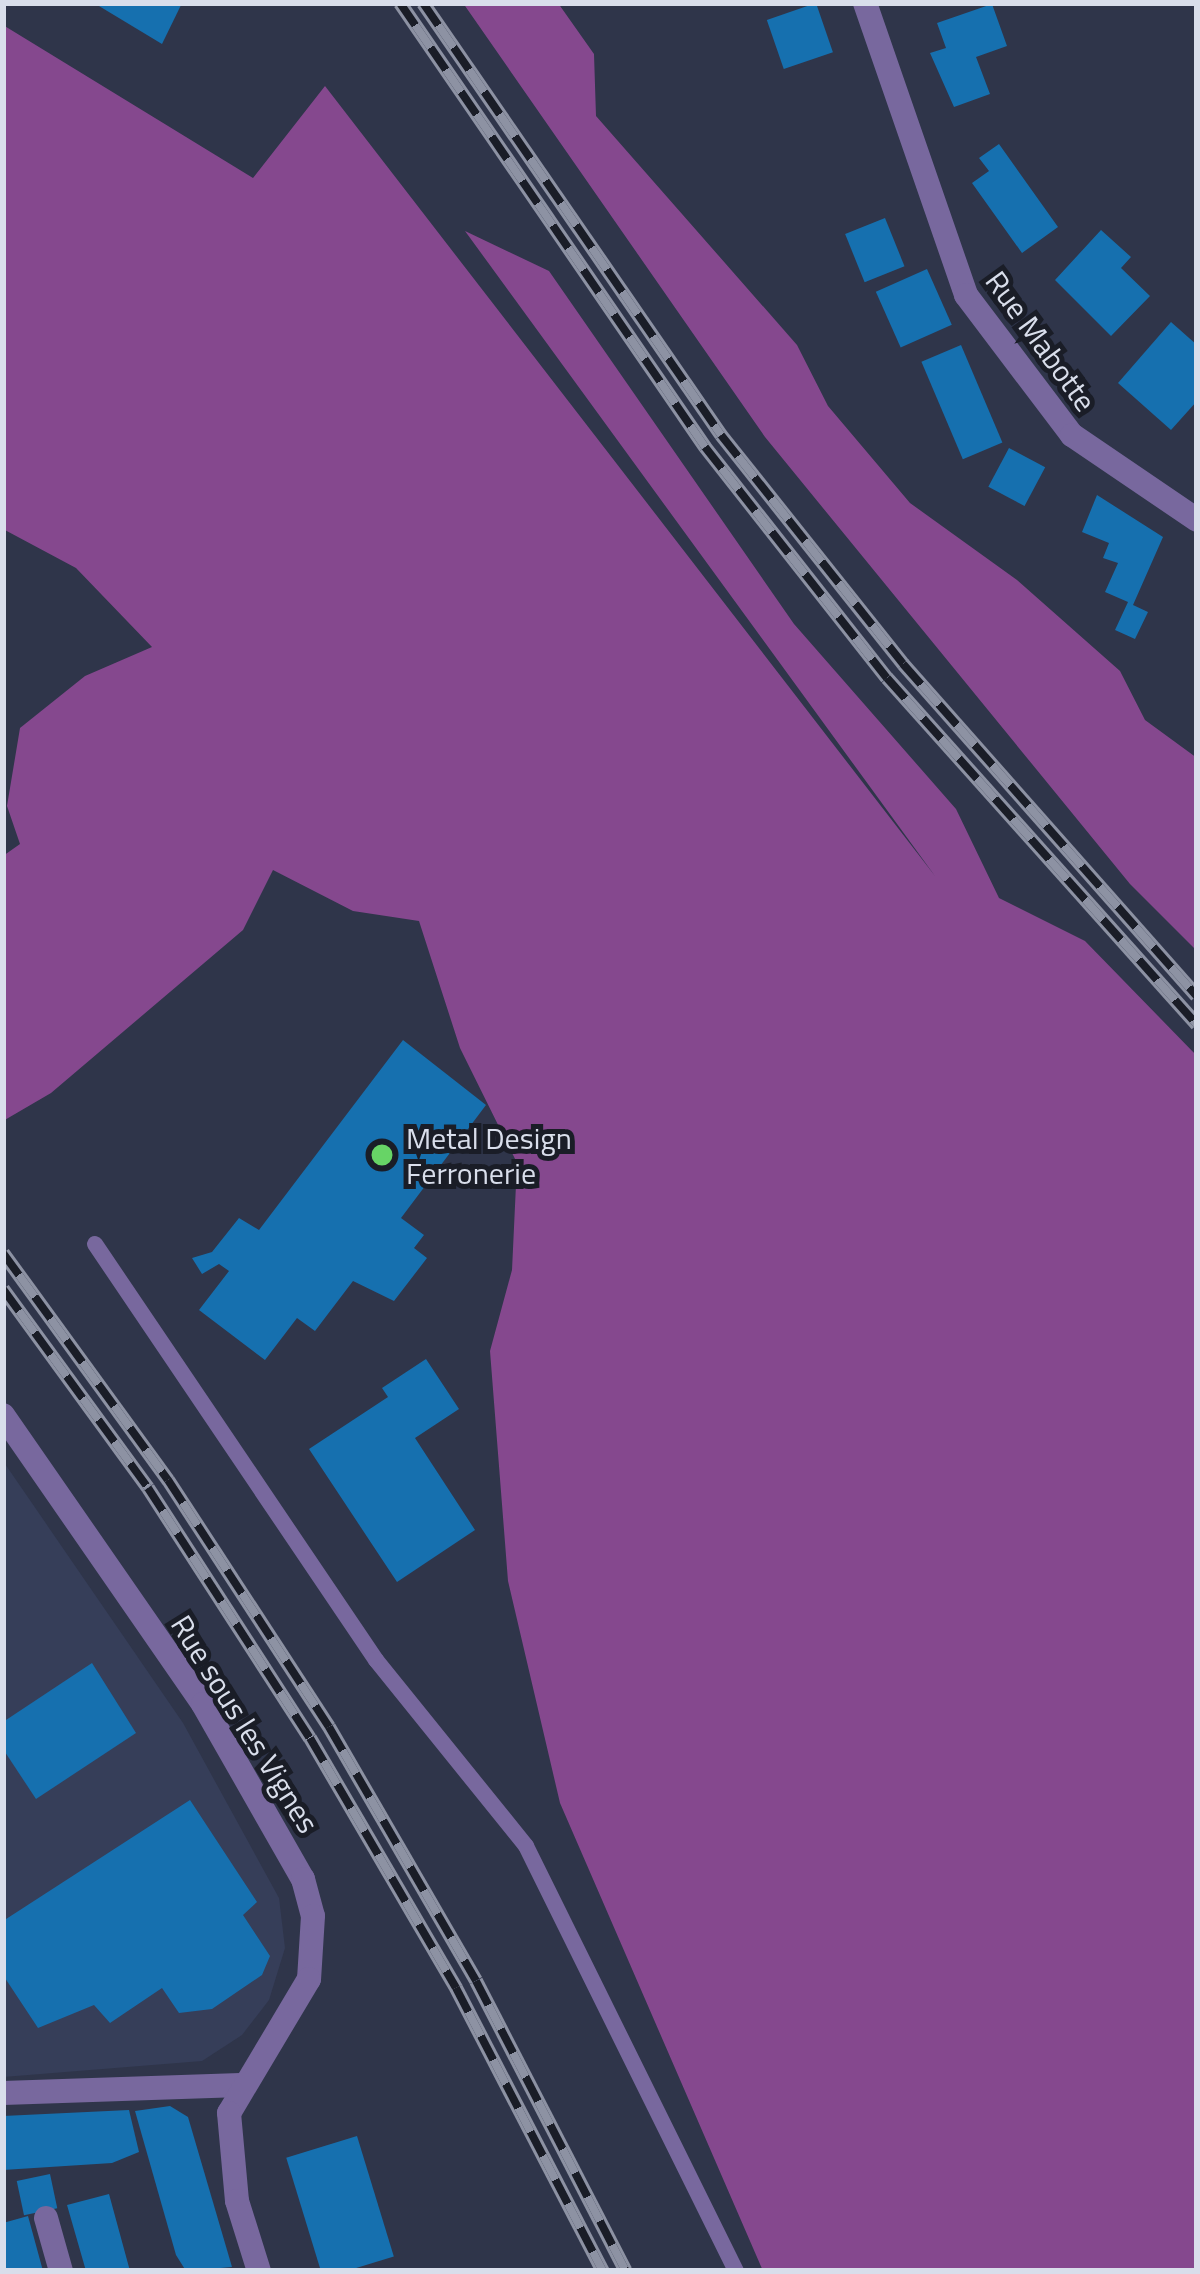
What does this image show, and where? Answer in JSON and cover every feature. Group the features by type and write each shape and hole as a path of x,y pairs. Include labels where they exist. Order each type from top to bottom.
{"street":[{"name":"Rue Mabotte","path":"865,3 966,295 1072,435 1197,520"},
{"name":"Rue sous les Vignes","path":"3,1415 203,1704 303,1880 313,1916 309,1978 286,2028 241,2085"},
{"path":"3,2092 241,2085 229,2113 228,2150 259,2271"},
{"path":"46,2218 61,2271"}],"lane":[{"path":"95,1244 376,1660 526,1846 736,2271"}],"shaded area":[{"path":"463,3 558,3 594,54 596,116 797,345 828,406 910,503 1017,580 1120,671 1145,720 1197,758 1197,951 1130,884 765,437"},
{"path":"3,25 253,178 325,86 935,876 465,231 549,271 794,624 956,809 999,898 1085,941 1197,1056 1197,2271 763,2271 560,1803 508,1581 490,1351 512,1270 517,1163 460,1048 419,921 353,911 273,870 243,930 51,1093 3,1121 3,856 20,844 7,806 20,728 85,676 152,647 76,568 3,529"},
{"path":"3,1461 183,1723 279,1898 285,1948 269,2000 242,2035 202,2061 3,2077"}],"building":[{"path":"94,3 182,3 162,44"},
{"path":"816,3 833,52 784,69 767,20"},
{"path":"992,4 1007,46 976,57 990,94 954,107 930,53 946,48 937,23"},
{"path":"999,144 1058,227 1022,253 972,183 989,171 979,158"},
{"path":"885,218 904,266 865,282 845,234"},
{"path":"1101,230 1131,257 1121,268 1150,296 1111,336 1055,280"},
{"path":"927,269 952,325 901,348 876,292"},
{"path":"1171,322 1197,345 1197,401 1171,430 1118,383"},
{"path":"961,345 1002,443 963,459 921,362"},
{"path":"1009,448 1045,467 1025,506 988,487"},
{"path":"1097,495 1163,537 1133,605 1148,612 1135,639 1115,630 1128,602 1105,592 1118,563 1103,558 1109,543 1082,532"},
{"name":"Metal Design Ferronerie","path":"403,1040 486,1105 401,1218 424,1235 414,1248 427,1258 394,1301 353,1281 315,1331 297,1318 265,1360 199,1310 229,1271 219,1264 202,1274 192,1258 212,1252 239,1218 259,1230"},
{"path":"426,1359 459,1409 415,1438 475,1530 397,1582 309,1449 388,1397 382,1388"},
{"path":"92,1663 136,1733 36,1799 3,1749 3,1722"},
{"path":"190,1800 257,1902 243,1915 270,1956 262,1975 212,2009 179,2013 162,1988 110,2023 94,2005 38,2028 3,1975 3,1921"},
{"path":"170,2106 188,2117 232,2267 186,2271 176,2255 135,2111"},
{"path":"129,2110 139,2152 112,2163 3,2170 3,2116"},
{"path":"357,2136 394,2256 346,2271 321,2271 286,2158"},
{"path":"50,2174 57,2208 24,2215 17,2181"},
{"path":"109,2194 130,2271 86,2271 67,2205"},
{"path":"28,2216 43,2271 3,2271 3,2223"}],"railway":[{"path":"400,3 705,447 887,678 1197,1025"},
{"path":"423,3 721,435 903,664 1197,996"},
{"path":"3,1253 168,1480 329,1727 476,1981 626,2271"},
{"path":"3,1289 148,1488 310,1738 456,1988 603,2271"}],"place":[{"name":"Metal Design Ferronerie","path":"382,1155"}]}
